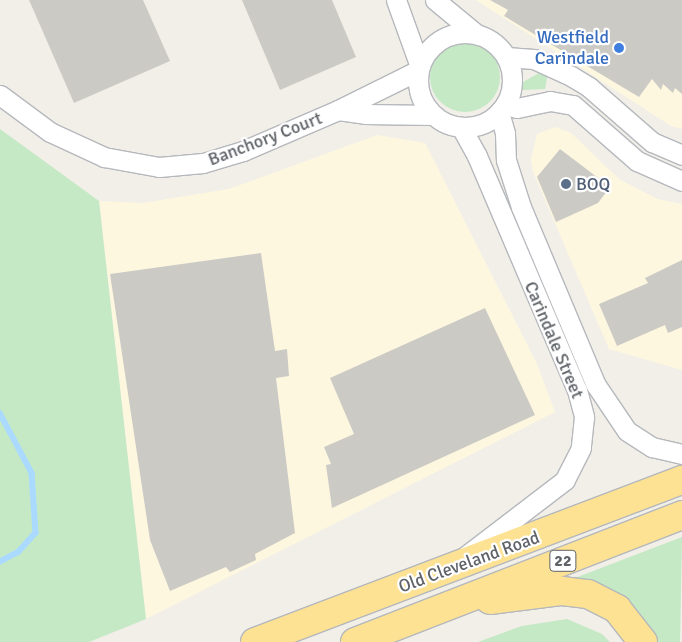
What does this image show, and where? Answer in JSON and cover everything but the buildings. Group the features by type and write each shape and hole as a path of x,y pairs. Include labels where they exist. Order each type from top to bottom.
{"highway":[{"name":"Old Cleveland Road","path":"255,642 682,480"},
{"name":"Old Cleveland Road","path":"355,642 682,515"},
{"path":"444,606 575,592 588,594 617,610 642,642"}],"street":[{"path":"396,0 419,67 420,94 433,115 446,123 461,127 488,121 502,109 512,81 506,57 496,44 475,33 435,0"},
{"path":"419,67 440,40 463,32 475,33"},
{"path":"506,57 534,60 571,76 600,96 652,142 682,156"},
{"name":"Banchory Court","path":"0,95 50,132 104,157 159,167 203,163 243,151 338,110 419,67"},
{"path":"502,109 550,101 573,106 637,162 682,181"},
{"name":"Carindale Street","path":"502,109 506,160 521,207 596,385 627,431 652,447 682,454"},
{"name":"Banchory Court","path":"338,110 365,114 433,115"},
{"name":"Carindale Street","path":"453,567 487,537 521,515 565,480 575,463 584,432 582,403 577,390 477,156 461,127"}],"shaded area":[{"name":"Westfield Carindale","path":"476,0 682,0 682,129 671,126"},
{"path":"555,127 571,133 619,179 657,199 682,204 682,370 609,349 533,172 531,159 537,134"},
{"path":"377,135 425,143 537,364 555,412 146,619 99,201 143,203 229,189"}],"green space":[{"path":"465,42 478,45 490,52 497,64 500,77 497,90 490,102 478,109 465,112 452,109 440,102 433,90 430,77 433,64 440,52 452,45"},
{"path":"544,70 548,72 545,89 523,90 523,82"},
{"path":"0,129 99,201 146,619 89,642 0,642"},
{"path":"682,537 680,642 649,642 567,581"},
{"path":"567,619 602,634 610,642 478,642 522,626"}],"waterway":[{"path":"0,413 32,473 36,533 19,552 0,562"}],"place":[{"name":"Westfield Carindale","path":"619,48"},
{"name":"BOQ","path":"566,184"}]}
